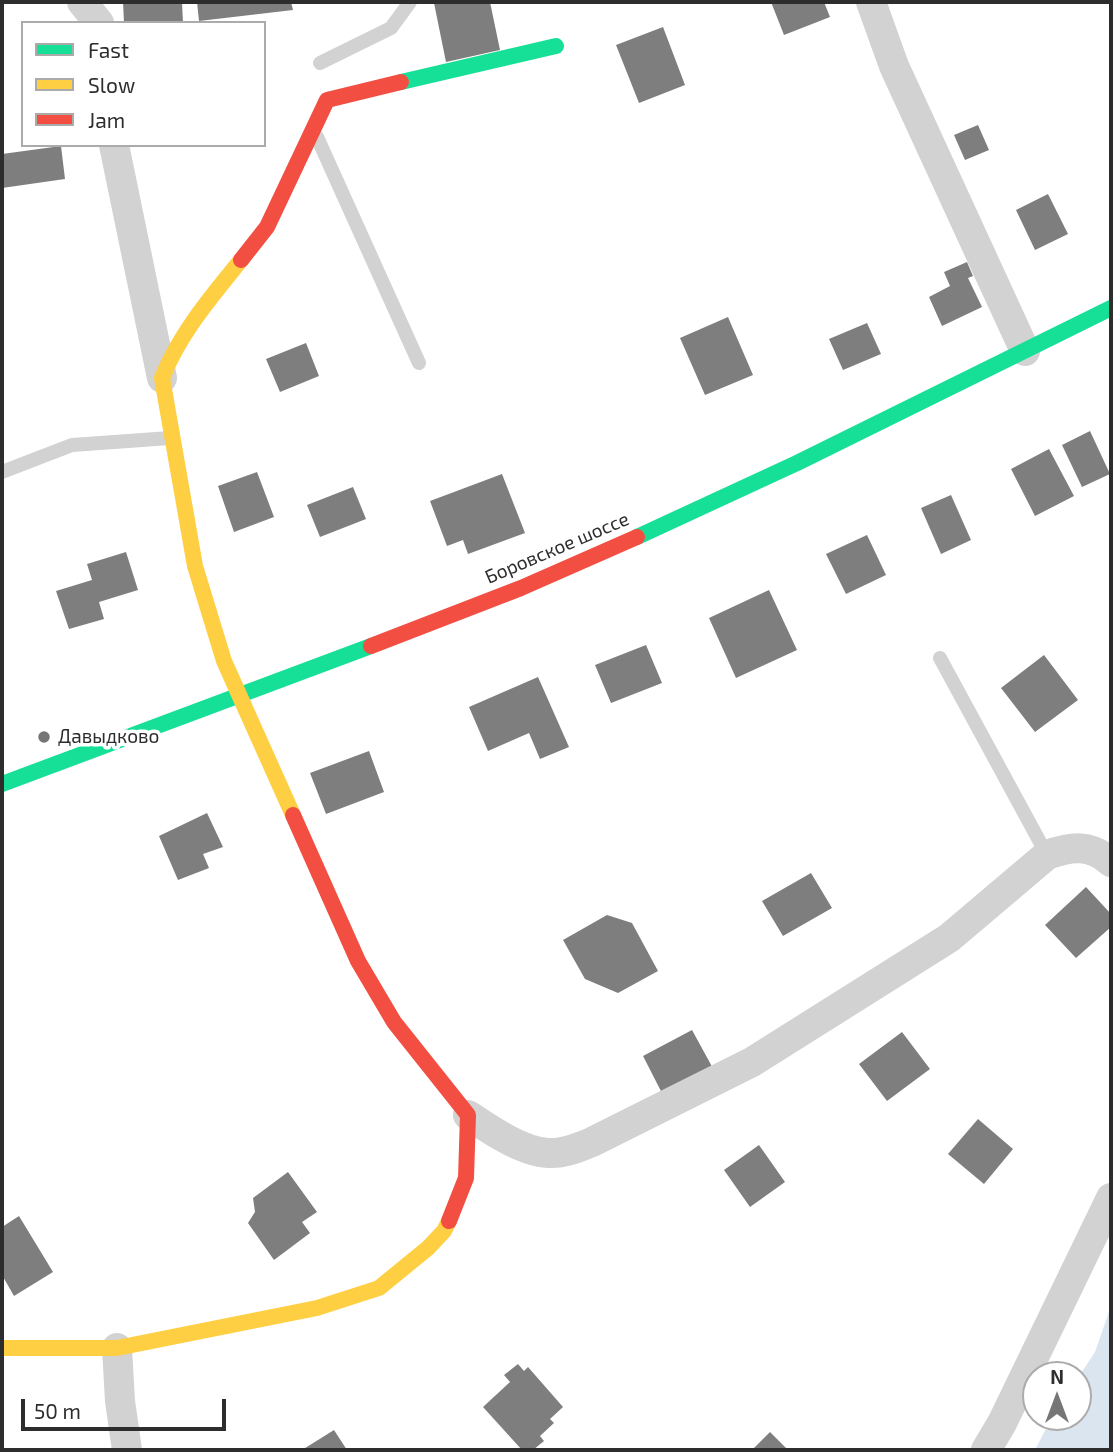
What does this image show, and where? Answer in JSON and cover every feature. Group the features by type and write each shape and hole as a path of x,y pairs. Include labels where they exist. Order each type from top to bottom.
{"street":[{"path":"82,2 97,21"},
{"path":"871,2 894,66 1025,351"},
{"path":"162,378 171,355 188,327 267,227 327,100 556,46"},
{"path":"114,147 162,378 198,576 224,661 358,961 394,1023 468,1115 515,1143 547,1153 572,1150 592,1142 752,1062 949,938 1047,855 1063,849 1104,850"},
{"name":"Боровское шоссе","path":"2,784 450,616 664,525 1111,308"},
{"path":"2,1348 117,1348 285,1316 379,1288 428,1248 444,1231 466,1178 468,1115"},
{"path":"986,1450 1002,1423 1111,1198"},
{"path":"117,1348 120,1401 127,1450"}],"lane":[{"path":"320,63 391,28 410,2"},
{"path":"314,129 419,363"},
{"path":"2,472 72,444 173,438"},
{"path":"940,658 1047,855"}],"shaded area":[{"path":"1111,1306 1111,1450 1035,1450 1045,1431 1092,1431 1092,1361 1089,1361 1095,1352"}],"building":[{"path":"123,2 182,2 183,21 124,21"},
{"path":"197,2 291,2 293,10 199,21"},
{"path":"490,2 500,50 446,62 434,3"},
{"path":"771,2 824,2 830,17 784,35"},
{"path":"663,27 685,85 639,103 616,45"},
{"path":"978,125 989,150 965,160 954,135"},
{"path":"61,147 65,179 2,188 2,154"},
{"path":"1048,194 1068,234 1035,250 1016,210"},
{"path":"967,262 973,276 968,278 982,307 942,326 929,297 950,286 944,272"},
{"path":"728,317 753,375 705,395 680,338"},
{"path":"867,323 881,354 843,370 829,339"},
{"path":"306,343 319,376 280,392 266,359"},
{"path":"1090,431 1110,474 1082,487 1062,445"},
{"path":"1049,449 1074,496 1035,516 1011,469"},
{"path":"257,472 274,517 234,532 218,486"},
{"path":"502,474 525,533 468,554 463,540 447,546 430,501"},
{"path":"353,487 366,519 320,537 307,505"},
{"path":"951,495 971,540 941,554 921,508"},
{"path":"867,535 886,575 846,594 826,554"},
{"path":"126,552 138,590 99,602 104,619 69,629 56,591 92,580 87,564"},
{"path":"769,590 797,650 736,678 709,618"},
{"path":"646,645 662,683 611,703 595,665"},
{"path":"1044,655 1078,700 1035,732 1001,688"},
{"path":"538,677 569,747 540,759 529,733 488,751 469,707"},
{"path":"369,751 384,792 326,814 310,773"},
{"path":"207,813 223,847 203,854 209,868 178,880 159,836"},
{"path":"811,873 832,908 783,936 762,901"},
{"path":"1086,887 1111,914 1111,927 1076,958 1045,925"},
{"path":"607,915 632,923 658,971 618,993 585,979 563,940"},
{"path":"692,1030 715,1072 665,1099 643,1056"},
{"path":"902,1032 930,1069 887,1101 859,1064"},
{"path":"978,1119 1013,1149 984,1184 948,1154"},
{"path":"759,1145 785,1182 750,1207 724,1170"},
{"path":"288,1172 317,1212 302,1222 310,1233 274,1260 248,1223 255,1212 253,1198"},
{"path":"19,1216 53,1272 14,1296 2,1275 2,1227"},
{"path":"518,1364 524,1371 528,1367 563,1407 550,1419 554,1423 540,1436 544,1441 533,1450 522,1450 483,1407 510,1382 504,1375"},
{"path":"334,1430 347,1450 302,1450"},
{"path":"770,1432 788,1450 752,1450"}],"traffic: fast":[{"path":"401,82 556,46"},
{"path":"637,537 797,463 1111,308"},
{"path":"2,784 371,646"}],"traffic: slow":[{"path":"241,260 187,331 162,378 195,566 224,661 293,815"},
{"path":"2,1348 117,1348 317,1308 379,1288 428,1248 444,1231 449,1221"}],"traffic: jam":[{"path":"241,260 267,227 327,100 401,82"},
{"path":"371,646 521,588 637,537"},
{"path":"293,815 358,961 394,1022 468,1115 466,1178 449,1221"}],"place":[{"name":"Давыдково","path":"44,737"}]}
